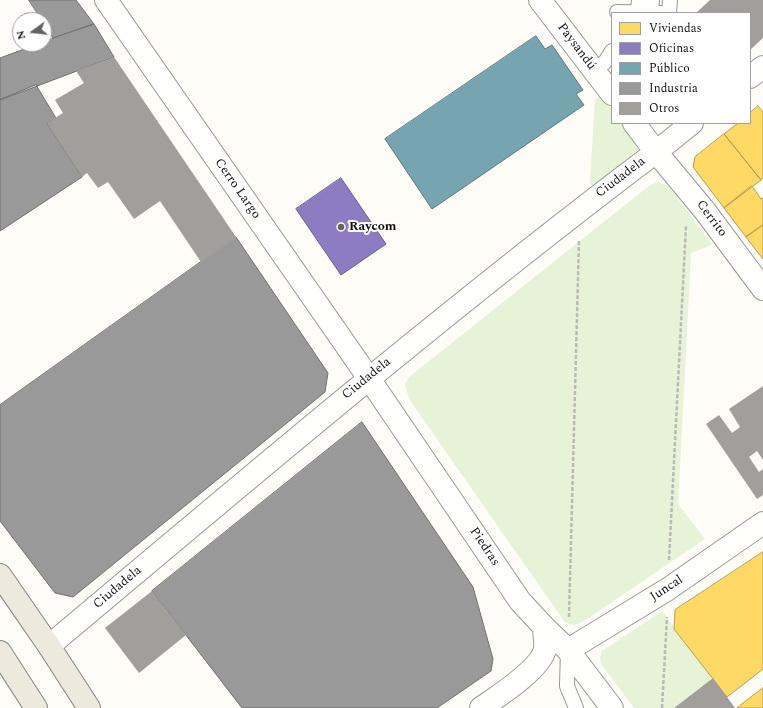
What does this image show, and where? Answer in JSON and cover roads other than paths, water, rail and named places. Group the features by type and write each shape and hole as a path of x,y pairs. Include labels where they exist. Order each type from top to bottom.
{"main road":[{"path":"0,575 49,646 89,708"},
{"path":"0,652 36,708"}],"street":[{"name":"Cerro Largo","path":"106,0 368,378"},
{"name":"Paysandú","path":"540,0 611,93"},
{"path":"751,76 763,66"},
{"path":"635,124 656,152"},
{"name":"Ciudadela","path":"49,646 368,378 580,209 691,124"},
{"name":"Cerrito","path":"656,152 688,189 763,289"},
{"name":"Piedras","path":"368,378 520,601 568,650 612,708"},
{"name":"Juncal","path":"568,650 668,589 763,523"},
{"path":"481,708 500,695 537,664 545,650 544,627"}],"lane":[{"path":"643,8 652,0"},
{"path":"670,0 670,12"},
{"path":"617,8 643,8 665,12"},
{"path":"594,70 605,62 611,53"},
{"path":"568,650 567,686 569,696 576,708"}],"place":[{"name":"Raycom","path":"341,227"}]}
